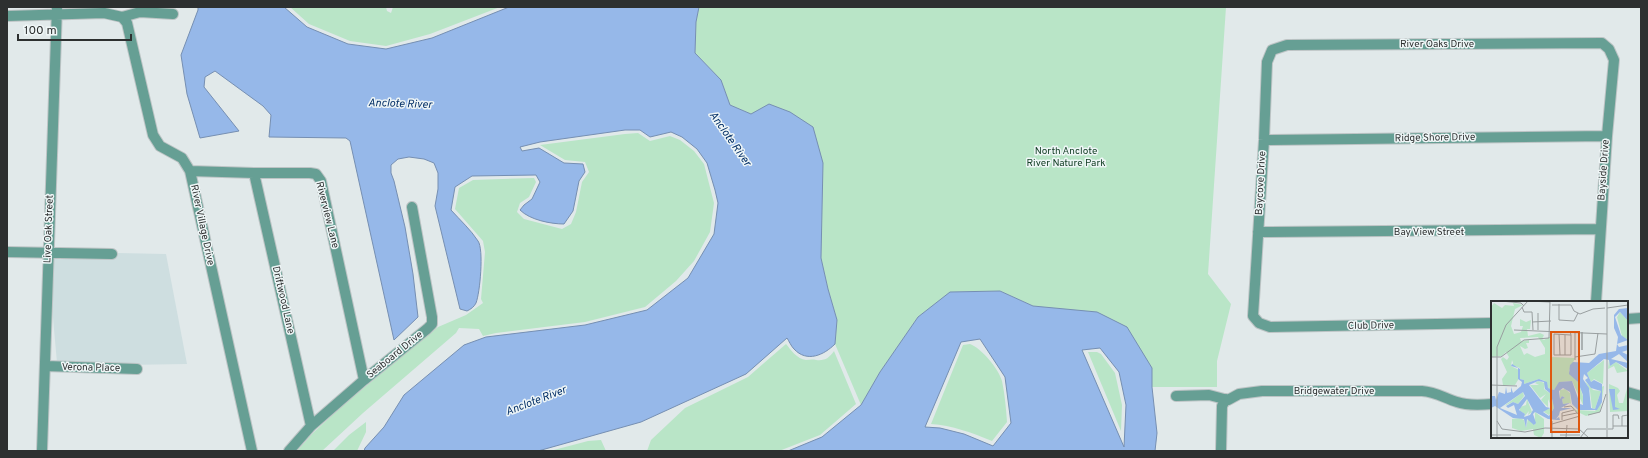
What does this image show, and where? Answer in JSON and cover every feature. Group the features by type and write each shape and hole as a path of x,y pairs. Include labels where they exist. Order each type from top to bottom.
{"street":[{"path":"7,16 56,11 104,13 122,17 140,10 173,14"},
{"name":"Live Oak Street","path":"42,451 56,11"},
{"name":"River Village Drive","path":"122,17 127,23 152,135 160,146 182,158 190,171 252,451"},
{"name":"River Oaks Drive","path":"1272,50 1287,45 1602,43"},
{"name":"Bayside Drive","path":"1596,301 1600,229 1614,60 1609,49 1602,43"},
{"name":"Baycove Drive","path":"1253,316 1264,140 1267,62 1272,50"},
{"name":"Ridge Shore Drive","path":"1264,140 1607,136"},
{"name":"Riverview Lane","path":"190,171 316,174 321,181 364,380"},
{"name":"Driftwood Lane","path":"254,173 311,426"},
{"name":"Seaboard Drive","path":"289,451 311,426 432,324 412,207"},
{"name":"Bay View Street","path":"1258,232 1600,229"},
{"path":"7,252 112,254"},
{"name":"Club Drive","path":"1253,316 1260,324 1270,327 1491,323"},
{"path":"1628,319 1641,318"},
{"name":"Verona Place","path":"44,366 137,369"},
{"name":"Bridgewater Drive","path":"1226,400 1239,394 1262,391 1422,391 1434,392 1459,403 1481,405 1491,404"},
{"path":"1628,392 1641,396"},
{"path":"1176,396 1209,396 1226,400 1222,406 1221,451"}],"shaded area":[{"path":"117,253 166,254 187,364 125,365 57,363 51,295 52,257 116,258"}],"green space":[{"path":"290,7 386,7 387,11 391,13 393,7 500,7 430,34 386,46 350,41 309,24"},
{"name":"North Anclote River Nature Park","path":"699,7 1226,7 1208,274 1231,304 1217,361 1217,387 1152,387 1152,368 1055,309 1033,306 1000,291 951,292 918,317 880,372 861,405 835,344 837,320 821,258 823,163 751,114 730,105 721,80 695,53 696,22"},
{"path":"638,133 650,141 670,136 680,140 694,151 704,164 714,203 710,232 694,261 676,281 645,307 585,322 496,333 483,336 479,329 459,328 456,333 363,413 322,451 297,451 313,433 341,407 438,327 466,315 483,303 481,299 485,252 483,241 455,209 459,188 473,180 534,178 536,182 529,197 520,203 517,212 524,219 562,229 571,224 576,212 582,182 589,172 585,162 565,160 540,145"},
{"path":"786,344 797,356 806,360 824,359 834,351 856,404 820,435 779,451 647,451 651,440 685,408 748,377"},
{"path":"970,344 979,350 989,360 1002,381 1007,422 992,441 969,432 931,424 963,345"},
{"path":"1088,352 1097,352 1101,354 1115,373 1122,405 1121,431"},
{"path":"366,422 366,432 357,451 333,451 349,435"},
{"path":"601,440 606,451 550,451 588,441"}],"water":[{"name":"Anclote River","path":"198,7 284,7 307,27 348,44 386,49 432,38 509,7 699,7 696,22 695,53 721,80 730,105 751,114 769,104 790,112 813,127 823,163 821,258 837,320 835,344 821,354 815,356 804,356 793,348 787,338 746,374 641,422 538,451 364,451 384,427 404,395 464,345 486,337 585,325 647,310 688,278 714,234 718,203 707,163 697,149 682,137 671,132 650,137 640,130 625,130 540,142 520,147 522,151 539,148 564,163 583,164 585,172 579,181 573,211 564,224 541,221 520,210 532,199 540,182 536,175 472,176 455,187 451,210 472,233 480,246 481,271 476,303 467,311 460,309 435,206 438,189 438,173 434,163 424,159 409,157 398,159 391,165 391,173 405,227 418,317 394,340 350,141 346,138 269,137 271,115 263,106 215,71 205,77 204,87 239,131 200,138 187,94 181,55"},
{"path":"1000,291 1033,306 1097,312 1127,327 1152,368 1152,387 1157,433 1155,451 788,451 822,437 861,405 880,372 918,317 950,292","holes":["980,339 1005,377 1011,423 993,446 964,434 940,428 925,427 961,342","1100,348 1119,372 1126,405 1124,447 1082,350"]}]}
